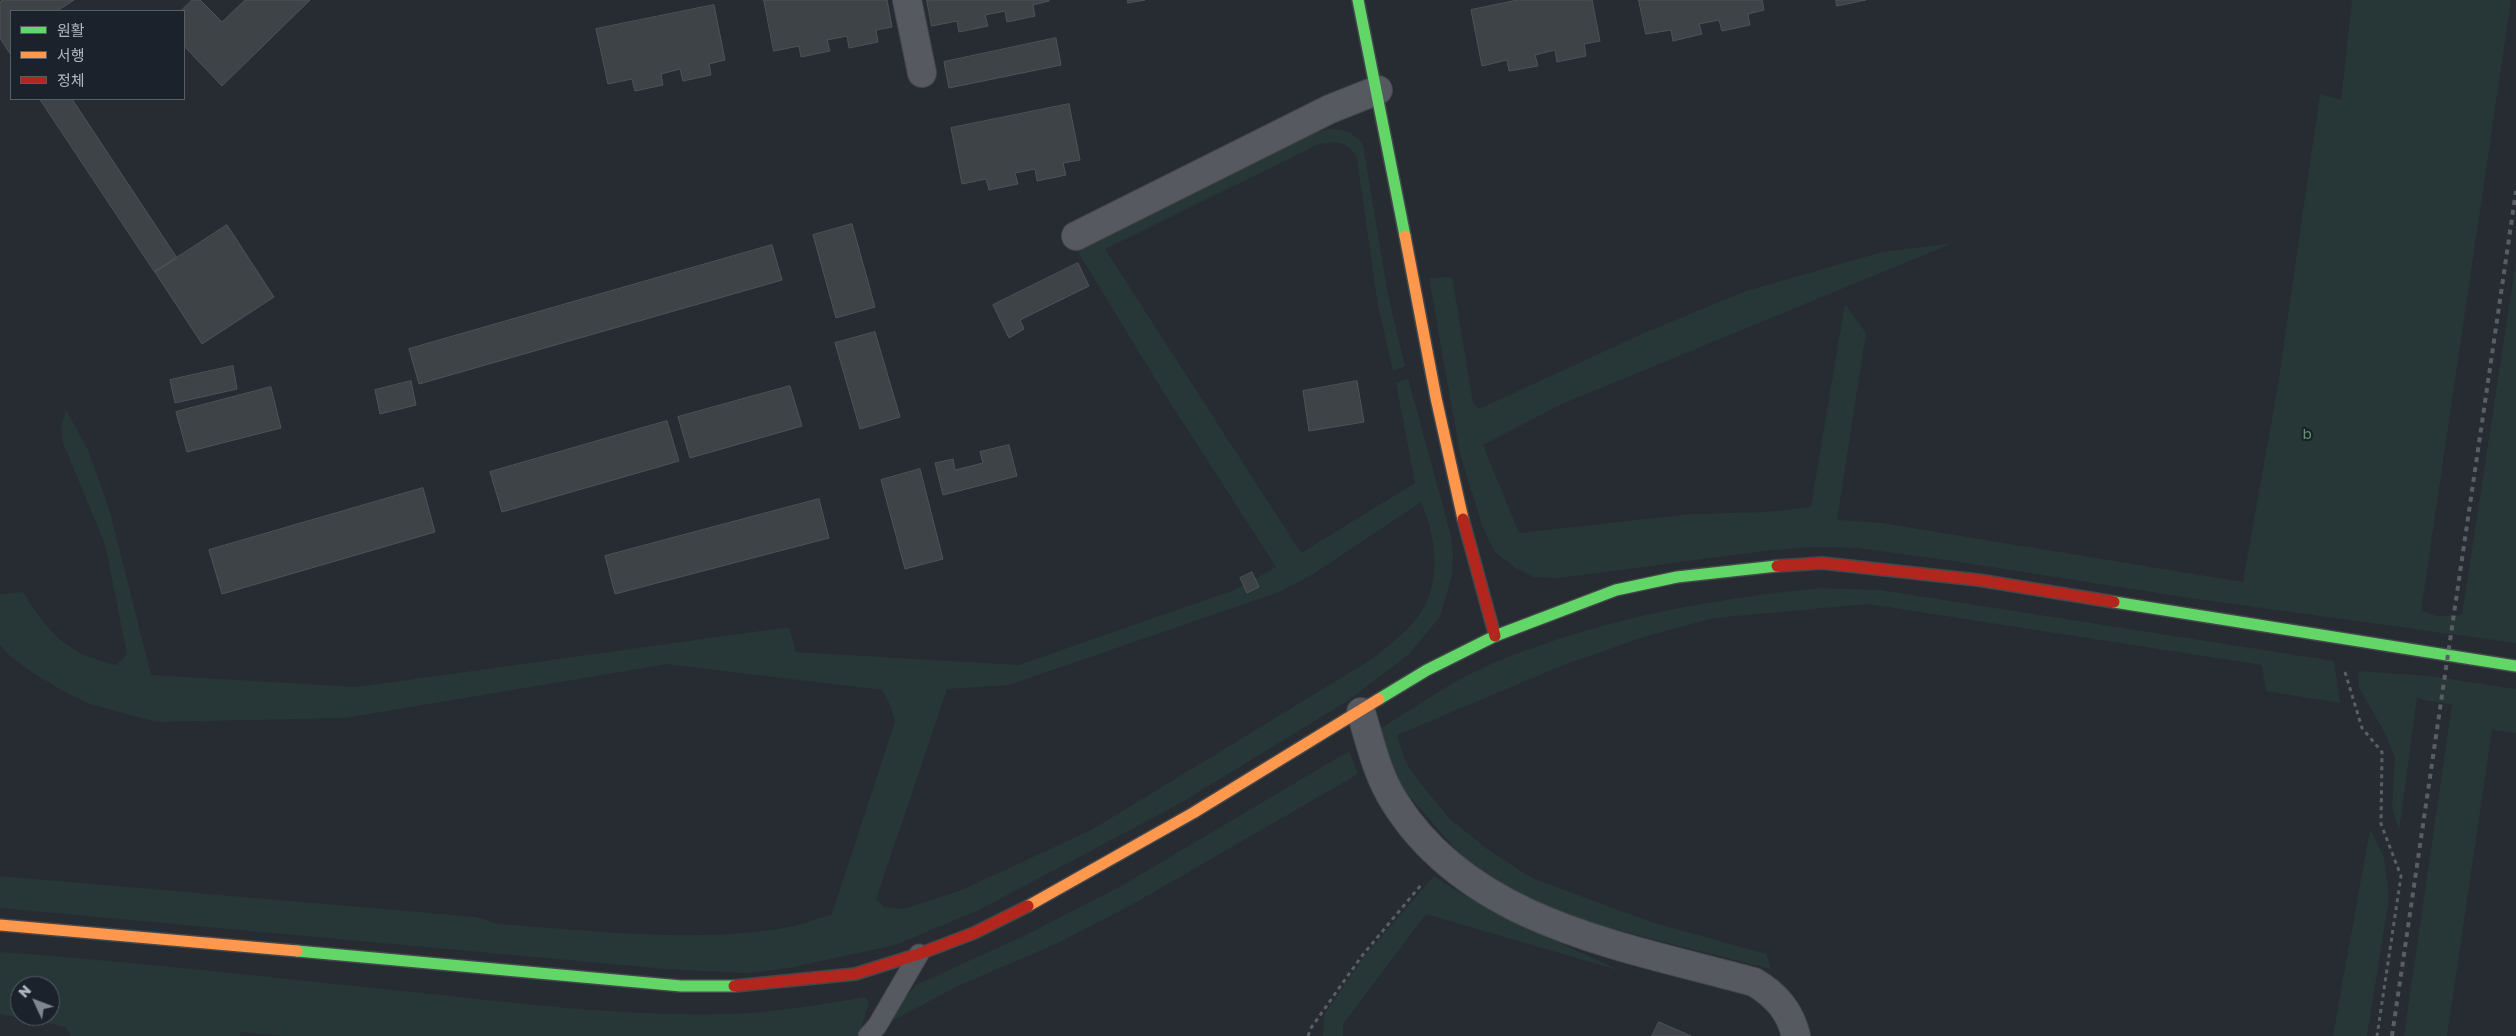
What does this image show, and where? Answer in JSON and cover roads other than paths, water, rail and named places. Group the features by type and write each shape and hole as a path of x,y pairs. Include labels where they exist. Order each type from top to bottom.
{"street":[{"path":"908,0 922,73"},
{"path":"1358,0 1378,90 1422,324 1466,530 1495,636"},
{"path":"1076,236 1330,109 1378,90"},
{"path":"0,925 524,970 681,986 740,986 855,974 919,954 974,933 1040,900 1193,813 1427,670 1495,636 1616,590 1677,577 1822,562 1978,580 2516,666"},
{"path":"1361,712 1382,778 1393,801 1408,821 1444,859 1496,897 1526,912 1611,944 1754,982 1770,991 1784,1008 1796,1036"}],"lane":[{"path":"868,1036 877,1026 919,954"}],"railway":[{"path":"2392,1036 2516,191"}],"park label":[{"name":"b","path":"2307,434"}]}
